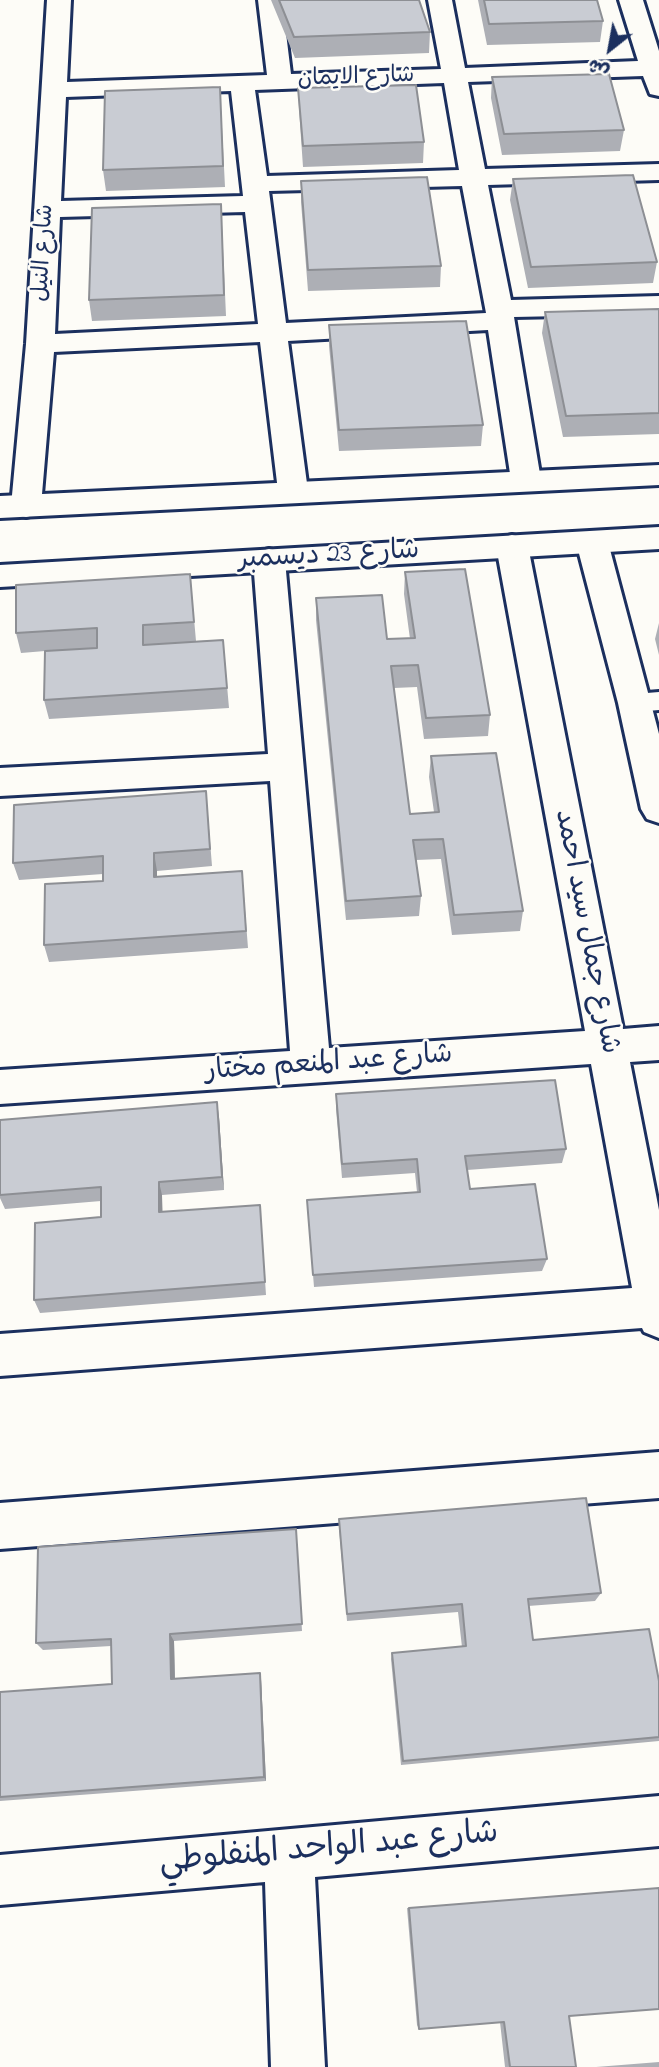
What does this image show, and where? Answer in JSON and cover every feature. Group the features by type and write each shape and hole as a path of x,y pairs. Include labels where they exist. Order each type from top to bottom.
{"street":[{"name":"شارع النيل","path":"13,506 40,344 59,0"},
{"path":"271,0 280,82"},
{"path":"440,0 499,315 526,481"},
{"path":"631,0 657,75"},
{"name":"شارع الايمان","path":"53,90 455,76 657,75"},
{"path":"242,83 293,491"},
{"path":"48,209 474,177 659,172"},
{"path":"40,344 275,333 659,305"},
{"path":"13,506 659,475"},
{"name":"شارع 23 ديسمبر","path":"0,576 659,538"},
{"path":"592,542 647,702 659,809"},
{"name":"شارع جمال سيد احمد","path":"512,546 658,1313"},
{"path":"269,560 311,1066"},
{"path":"0,782 286,767"},
{"name":"شارع عبد المنعم مختار","path":"0,1087 659,1043"},
{"path":"0,1355 658,1313"},
{"path":"0,1525 659,1475"},
{"name":"شارع عبد الواحد المنفلوطي","path":"0,1880 659,1821"},
{"path":"289,1854 298,2067"}],"building":[{"path":"279,0 419,0 430,32 294,37"},
{"path":"484,0 597,0 603,21 489,24"},
{"path":"609,74 624,130 504,134 492,77"},
{"path":"416,85 424,142 303,146 298,88"},
{"path":"220,87 223,166 103,170 105,91"},
{"path":"633,175 657,262 531,267 513,179"},
{"path":"427,177 441,266 308,270 301,181"},
{"path":"221,204 224,295 89,300 92,208"},
{"path":"659,309 659,413 566,416 545,312"},
{"path":"466,321 483,425 339,430 329,325"},
{"path":"465,569 490,715 426,718 418,665 391,666 410,814 439,812 431,756 496,753 523,911 454,915 443,839 413,840 421,896 346,901 316,598 382,595 387,639 415,638 405,572"},
{"path":"190,574 194,622 143,625 143,645 223,640 227,688 44,700 45,651 97,648 97,628 16,633 16,585"},
{"path":"206,791 210,849 154,853 154,877 242,871 246,931 44,945 45,884 103,881 103,856 13,863 14,805"},
{"path":"555,1080 566,1149 465,1156 470,1189 535,1184 547,1259 313,1275 307,1200 420,1192 417,1159 342,1164 336,1094"},
{"path":"217,1102 222,1177 159,1182 159,1212 260,1205 265,1282 34,1300 35,1223 101,1217 101,1187 0,1195 0,1120"},
{"path":"586,1498 601,1593 528,1599 533,1640 649,1629 659,1681 659,1737 403,1761 392,1653 466,1646 462,1604 347,1614 339,1519"},
{"path":"296,1529 302,1624 170,1634 171,1679 260,1673 264,1777 0,1797 0,1692 112,1684 111,1639 36,1643 38,1547"},
{"path":"659,1888 659,2009 569,2016 576,2067 510,2067 504,2022 419,2029 409,1908"}]}
